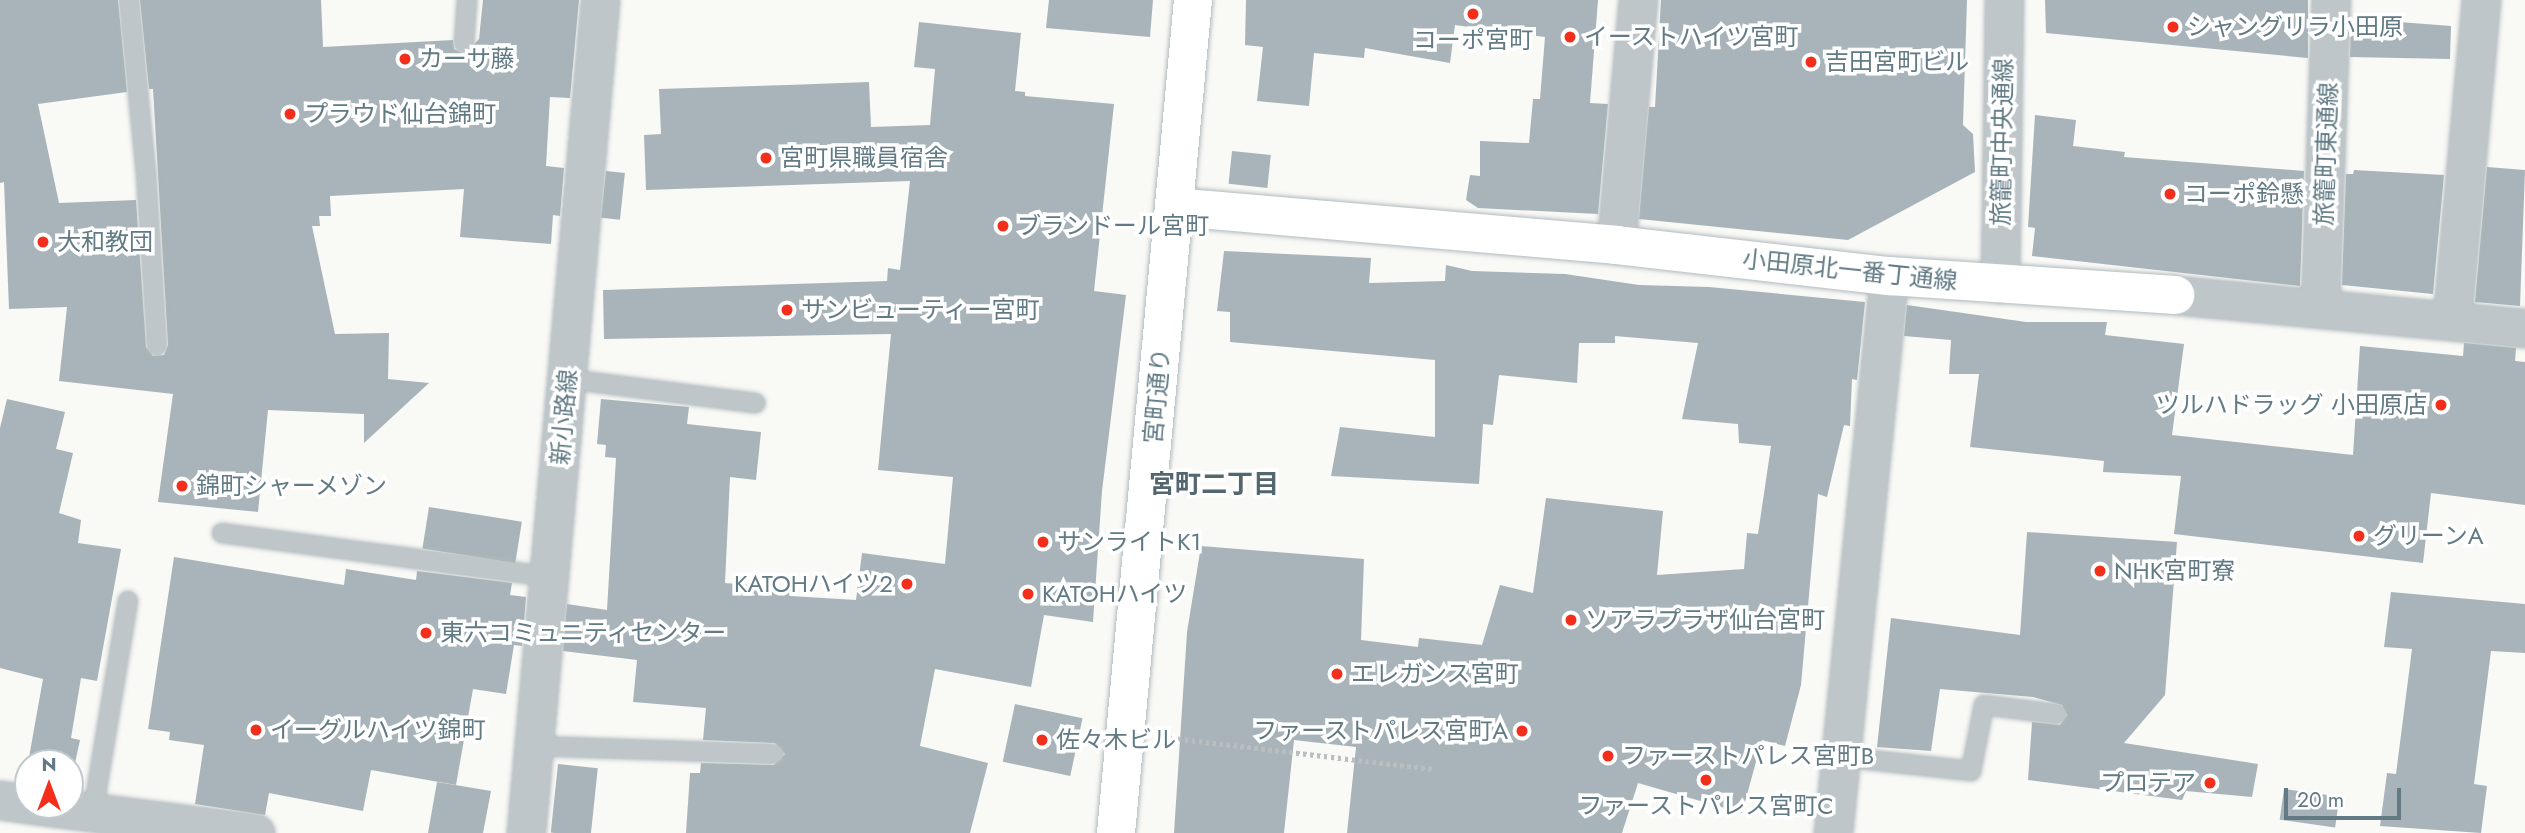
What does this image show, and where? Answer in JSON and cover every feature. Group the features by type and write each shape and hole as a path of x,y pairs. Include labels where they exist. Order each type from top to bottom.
{"street":[{"name":"新小路線","path":"526,833 600,0"},
{"name":"宮町通り","path":"1116,833 1194,0"},
{"path":"1616,245 1638,0"},
{"name":"旅籠町中央通線","path":"2000,284 2004,0"},
{"name":"旅籠町東通線","path":"2320,308 2331,0"},
{"path":"2452,319 2481,0"},
{"name":"小田原北一番丁通線","path":"1175,207 1616,245 1889,276 2175,295 2452,319 2525,328"},
{"path":"1833,833 1889,276"},
{"path":"84,811 255,833"}],"lane":[{"path":"129,0 146,172 157,346"},
{"path":"464,43 467,0"},
{"path":"567,379 755,403"},
{"path":"222,533 550,577"},
{"path":"93,812 128,601"},
{"path":"1842,757 1971,771 1984,705 2056,714"},
{"path":"534,746 774,754"}],"path":[{"path":"1124,733 1433,769"}],"building":[{"path":"0,0 118,0 127,92 38,104 59,203 136,200 146,347 153,356 164,355 168,345 153,89 149,89 140,0 321,0 323,47 453,40 454,49 464,54 479,39 483,0 579,0 570,98 550,97 546,166 564,168 560,216 553,215 551,244 460,237 464,189 330,196 331,216 319,216 320,226 312,226 335,334 389,333 388,379 429,383 364,443 364,414 268,410 258,512 158,502 173,394 59,381 67,307 9,309 4,182 0,183"},
{"path":"1049,0 1153,0 1150,37 1046,28"},
{"path":"1246,0 1598,0 1590,103 1608,104 1598,214 1478,208 1466,200 1470,175 1480,176 1480,141 1529,143 1533,99 1540,99 1545,37 1455,25 1450,63 1365,48 1364,58 1314,53 1309,106 1257,101 1263,47 1245,45"},
{"name":"吉田宮町ビル","path":"1661,0 1967,0 1963,125 1973,134 1975,172 1848,240 1639,219 1649,107 1655,107"},
{"name":"シャングリラ小田原","path":"2045,0 2308,0 2308,58 2046,33"},
{"path":"919,22 1021,33 1015,91 1025,92 1025,96 1114,104 1094,291 1126,295 1102,491 1093,622 1044,615 1031,687 935,669 920,746 988,763 970,833 686,833 690,773 700,773 701,763 774,765 785,754 775,743 703,740 706,708 633,702 637,660 563,651 567,604 607,610 616,458 605,457 606,445 597,444 601,399 689,407 687,424 761,432 756,480 730,477 725,583 791,588 790,596 856,600 862,553 945,564 953,477 878,470 891,334 604,339 603,290 887,281 888,268 900,270 910,181 646,190 644,135 661,134 659,89 869,82 871,127 930,125 935,69 914,67"},
{"path":"2399,22 2451,26 2450,59 2350,57 2351,24"},
{"path":"2035,115 2076,120 2073,146 2125,152 2124,157 2304,171 2300,286 2032,256 2035,228 2028,227"},
{"path":"1232,151 1271,155 1267,188 1229,184"},
{"path":"2487,167 2525,170 2520,306 2475,302"},
{"path":"2354,170 2444,175 2433,294 2342,285 2346,174 2353,174"},
{"path":"606,171 625,173 620,220 601,218"},
{"path":"1224,251 1371,258 1369,283 1445,281 1446,265 1472,271 1565,274 1639,285 1709,287 1865,302 1857,380 1852,379 1850,426 1844,425 1827,497 1818,494 1801,685 1785,746 1762,740 1742,813 1638,783 1622,833 1347,833 1356,747 1294,740 1284,833 1174,833 1187,632 1201,546 1364,559 1361,640 1418,647 1419,638 1482,645 1500,585 1533,593 1546,498 1663,511 1657,575 1744,569 1747,533 1758,534 1771,446 1739,443 1738,424 1682,419 1698,343 1615,336 1615,343 1579,343 1577,383 1499,375 1493,425 1483,424 1479,484 1331,476 1340,427 1435,437 1435,360 1230,342 1230,312 1217,311"},
{"path":"1907,305 2026,322 2107,322 2105,335 2184,344 2172,435 2353,455 2360,346 2463,356 2464,343 2516,348 2515,361 2525,362 2525,505 2431,493 2423,563 2174,534 2181,476 2103,472 2104,461 1970,447 1979,374 1949,374 1951,340 1904,336"},
{"path":"7,399 65,412 56,449 73,453 59,513 81,520 78,543 121,549 97,681 81,678 71,738 80,740 78,749 30,749 43,679 0,668 0,428"},
{"path":"429,507 522,522 515,563 422,548"},
{"path":"2027,532 2177,542 2165,695 2124,743 2258,764 2252,797 2186,791 2182,800 2028,780 2032,722 2060,725 2067,715 2062,705 2033,697 1940,689 1931,751 1877,747 1891,618 2020,635"},
{"path":"174,557 344,585 346,569 416,580 417,571 512,583 510,595 526,597 522,646 514,645 506,694 473,689 456,785 371,770 363,811 269,793 265,815 195,804 204,745 169,740 170,732 148,729"},
{"path":"2391,592 2525,604 2525,653 2491,651 2474,784 2487,786 2481,833 2380,826 2387,773 2396,774 2412,649 2384,647"},
{"name":"佐々木ビル","path":"1015,704 1082,718 1070,776 1003,762"},
{"path":"558,764 598,768 591,833 551,833"},
{"path":"437,782 491,791 483,833 428,833"},
{"path":"2284,789 2339,797 2335,827 2280,820"}],"place":[{"name":"コーポ宮町","path":"1473,14"},
{"name":"シャングリラ小田原","path":"2173,27"},
{"name":"イーストハイツ宮町","path":"1570,37"},
{"name":"カーサ藤","path":"405,59"},
{"name":"吉田宮町ビル","path":"1811,62"},
{"name":"プラウド仙台錦町","path":"290,114"},
{"name":"宮町県職員宿舎","path":"766,158"},
{"name":"コーポ鈴懸","path":"2170,194"},
{"name":"ブランドール宮町","path":"1003,226"},
{"name":"大和教団","path":"43,242"},
{"name":"サンビューティー宮町","path":"787,310"},
{"name":"ツルハドラッグ 小田原店","path":"2441,405"},
{"name":"錦町シャーメゾン","path":"182,486"},
{"name":"グリーンA","path":"2359,536"},
{"name":"サンライトK1","path":"1043,542"},
{"name":"NHK宮町寮","path":"2100,571"},
{"name":"KATOHハイツ2","path":"907,584"},
{"name":"KATOHハイツ","path":"1028,594"},
{"name":"ソアラプラザ仙台宮町","path":"1571,620"},
{"name":"東六コミュニティセンター","path":"426,633"},
{"name":"エレガンス宮町","path":"1337,674"},
{"name":"イーグルハイツ錦町","path":"256,730"},
{"name":"ファーストパレス宮町A","path":"1522,731"},
{"name":"佐々木ビル","path":"1042,740"},
{"name":"ファーストパレス宮町B","path":"1608,756"},
{"name":"ファーストパレス宮町C","path":"1706,780"},
{"name":"プロテア","path":"2210,783"}],"district":[{"name":"宮町二丁目","path":"1214,485"}]}
